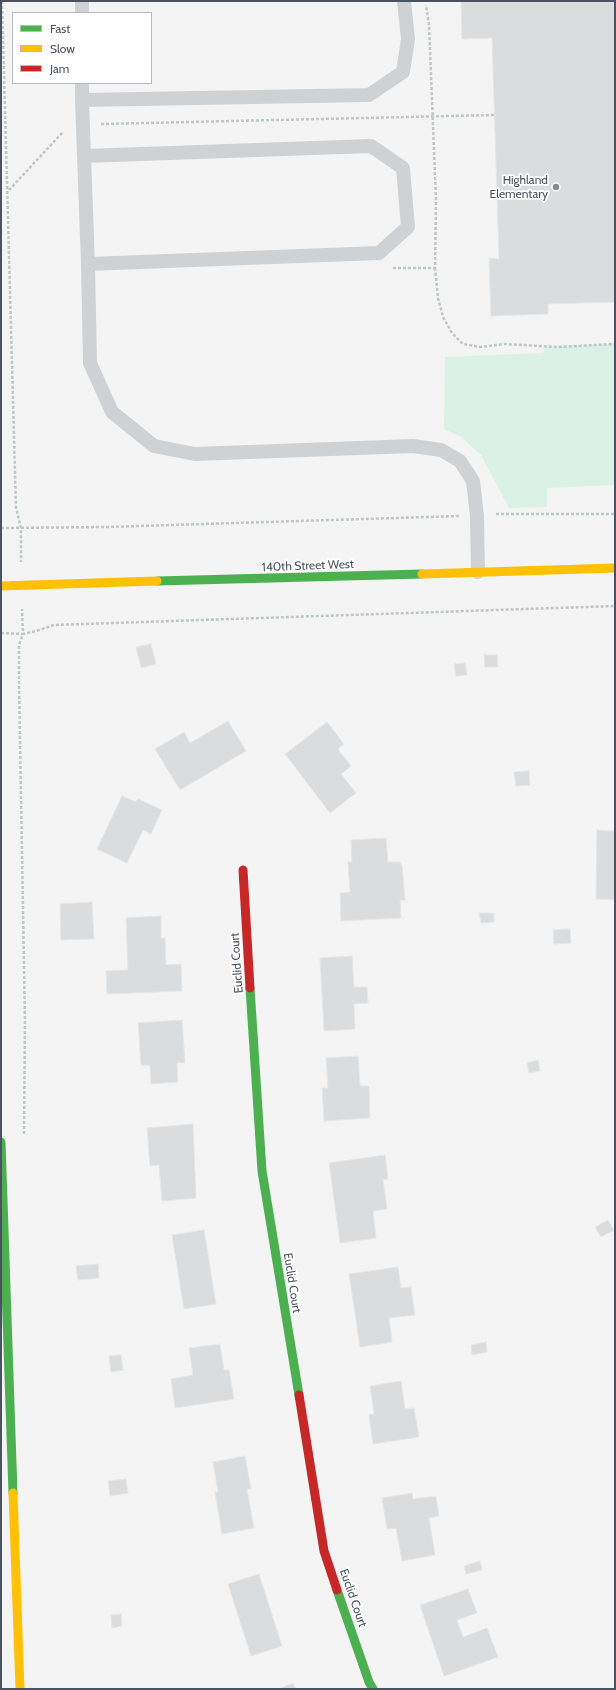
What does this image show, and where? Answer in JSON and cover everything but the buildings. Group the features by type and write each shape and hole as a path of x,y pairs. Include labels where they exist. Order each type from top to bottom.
{"street":[{"name":"140th Street West","path":"1,586 615,568"},
{"name":"Euclid Court","path":"243,870 263,1179 324,1551 369,1682 373,1689"},
{"path":"1,1142 20,1689"}],"lane":[{"path":"82,1 82,12"},
{"path":"82,100 369,95 403,72 408,39 404,1"},
{"path":"82,84 90,363 112,412 154,446 195,454 413,446 441,450 460,461 473,481 477,516 478,572"},
{"path":"84,156 371,146 403,168 408,227 379,253 88,264"}],"path":[{"path":"2,1 16,508 21,528"},
{"path":"425,1 429,25 436,200 435,268 438,298 443,317 452,333 463,344 480,347 505,344 557,347 615,344"},
{"path":"8,190 68,127 105,124 495,115"},
{"path":"392,268 435,268"},
{"path":"1,528 477,516 502,514 615,514"},
{"path":"1,633 22,634 36,632 54,625 615,606"},
{"path":"22,634 19,645 19,684 25,1022 24,1138"}],"green space":[{"path":"615,344 615,485 547,488 547,507 509,508 481,455 461,437 444,429 445,357 543,353 545,346"}],"traffic: fast":[{"path":"157,581 422,574"},
{"path":"250,988 262,1171 299,1395"},
{"path":"1,1142 13,1493"},
{"path":"337,1590 369,1682 373,1689"}],"traffic: slow":[{"path":"422,574 615,568"},
{"path":"1,586 157,581"},
{"path":"13,1493 20,1689"}],"traffic: jam":[{"path":"243,870 250,988"},
{"path":"299,1395 324,1551 337,1590"}],"place":[{"name":"Highland Elementary","path":"556,187"}]}
